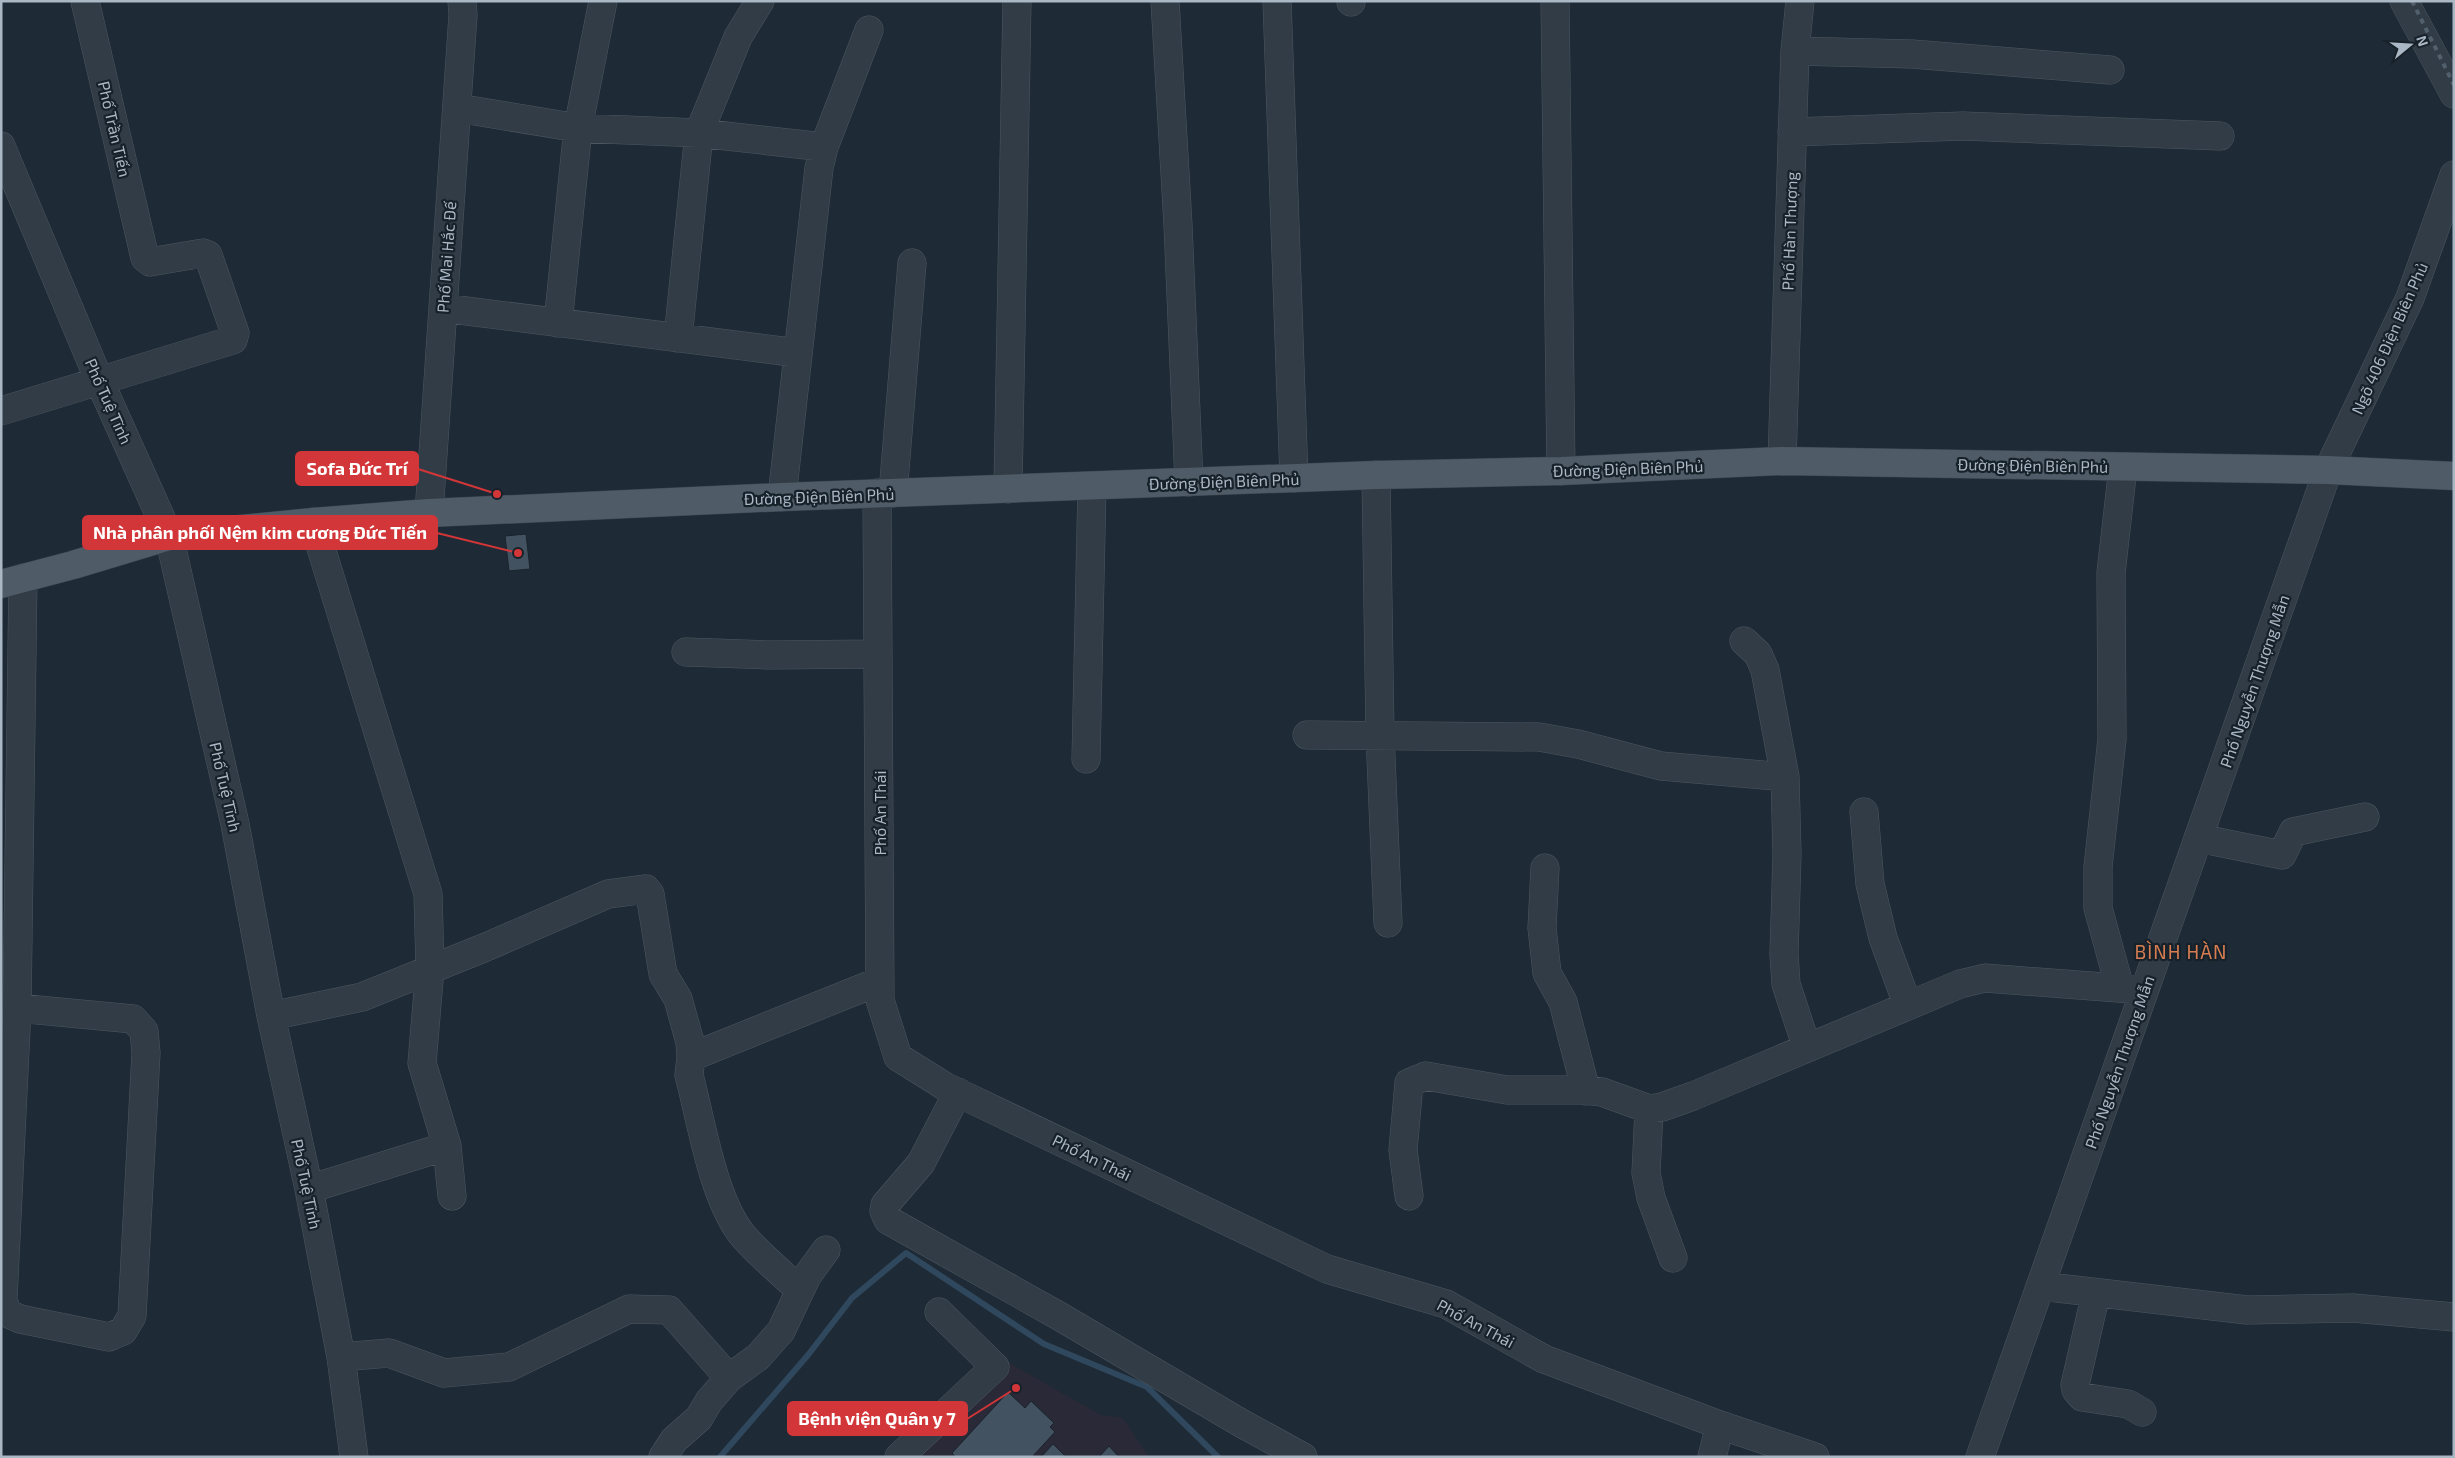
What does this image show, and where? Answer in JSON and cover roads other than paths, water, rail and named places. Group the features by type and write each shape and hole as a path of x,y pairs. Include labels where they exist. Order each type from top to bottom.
{"main road":[{"name":"Đường Điện Biên Phủ","path":"12,581 170,536 428,513 782,497 1376,475 1560,471 1782,461 2328,470 2454,476"}],"street":[{"name":"Phố Trần Tiến","path":"85,1 145,258 150,262 203,253 208,255 235,333 233,340 99,380"},
{"name":"Phố Mai Hắc Đế","path":"428,513 457,108 463,15 462,1"},
{"path":"558,323 578,128 603,1"},
{"path":"678,338 699,133 738,37 760,1"},
{"path":"1008,489 1018,1"},
{"path":"1165,1 1178,225 1189,482"},
{"path":"1277,1 1294,478"},
{"path":"1555,1 1560,471"},
{"name":"Phố Hàn Thượng","path":"1782,461 1795,51 1800,1"},
{"path":"2404,1 2454,94"},
{"path":"2426,1 2454,60"},
{"path":"782,497 819,168 824,147 869,30"},
{"path":"1795,51 1912,54 2110,70"},
{"path":"457,108 578,128 699,133 824,147"},
{"path":"1792,132 1963,126 2220,136"},
{"name":"Phố Tuệ Tĩnh","path":"1,146 99,380 170,536 235,824 271,1016 309,1189 341,1357 354,1457"},
{"name":"Ngõ 406 Điện Biên Phủ","path":"2328,470 2410,298 2454,175"},
{"name":"Phố An Thái","path":"912,263 885,493 878,654 880,1000 898,1057 958,1092 1327,1269 1446,1304 1544,1360 1720,1425 1815,1457"},
{"path":"443,308 798,353"},
{"path":"1,411 99,380"},
{"path":"1409,1196 1403,1150 1408,1083 1426,1076 1507,1090 1602,1092 1649,1109 1662,1107 1693,1096 1960,984 1986,978 2132,989 2098,908 2098,867 2112,739 2111,573 2123,467"},
{"name":"Phố Nguyễn Thượng Mẫn","path":"1980,1457 2040,1286 2132,989 2198,838 2328,470"},
{"path":"1376,475 1380,734 1388,924"},
{"path":"1086,759 1092,486"},
{"path":"313,522 428,894 430,968 422,1063 447,1146 452,1196"},
{"path":"12,581 17,1008 3,1299 7,1313 20,1319 109,1337 123,1331 132,1316 146,1053 144,1031 133,1019 17,1008"},
{"path":"1744,640 1758,654 1765,670 1785,777 1787,854 1784,954 1786,984 1807,1048"},
{"path":"686,652 768,655 878,654"},
{"path":"1307,735 1380,734 1539,737 1578,744 1660,766 1785,777"},
{"path":"1864,812 1870,884 1883,938 1908,1006"},
{"path":"2198,838 2282,855 2293,832 2365,818"},
{"path":"1545,868 1542,928 1547,973 1564,1002 1586,1091"},
{"path":"271,1016 362,997 486,947 608,894 646,889 650,894 663,974 678,999 690,1042 689,1074 716,1179 729,1211 743,1236 800,1290"},
{"path":"691,1057 880,981"},
{"path":"958,1092 921,1163 885,1204 884,1211 888,1220 1303,1457"},
{"path":"1649,1109 1646,1173 1651,1198 1673,1258"},
{"path":"309,1189 447,1146"},
{"path":"663,1457 674,1440 699,1418 709,1401 729,1378 758,1357 781,1330 791,1314 800,1290 826,1250"},
{"path":"2040,1286 2247,1310 2353,1308 2454,1317"},
{"path":"2096,1293 2076,1390 2082,1397 2128,1404 2142,1412"},
{"path":"341,1357 389,1353 444,1373 509,1367 629,1309 670,1310 729,1378"},
{"path":"899,1457 995,1367 939,1312"},
{"path":"1712,1457 1720,1425"}],"waterway":[{"path":"720,1457 808,1355 852,1298 906,1253 1044,1344 1147,1387 1218,1457"}],"railway":[{"path":"2412,1 2454,85"}],"place":[{"name":"Sofa Đức Trí","path":"497,494"},
{"name":"Nhà phân phối Nệm kim cương Đức Tiến","path":"518,553"},
{"name":"Bệnh viện Quân y 7","path":"1016,1388"}],"district":[{"name":"BÌNH HÀN","path":"2181,951"}]}
